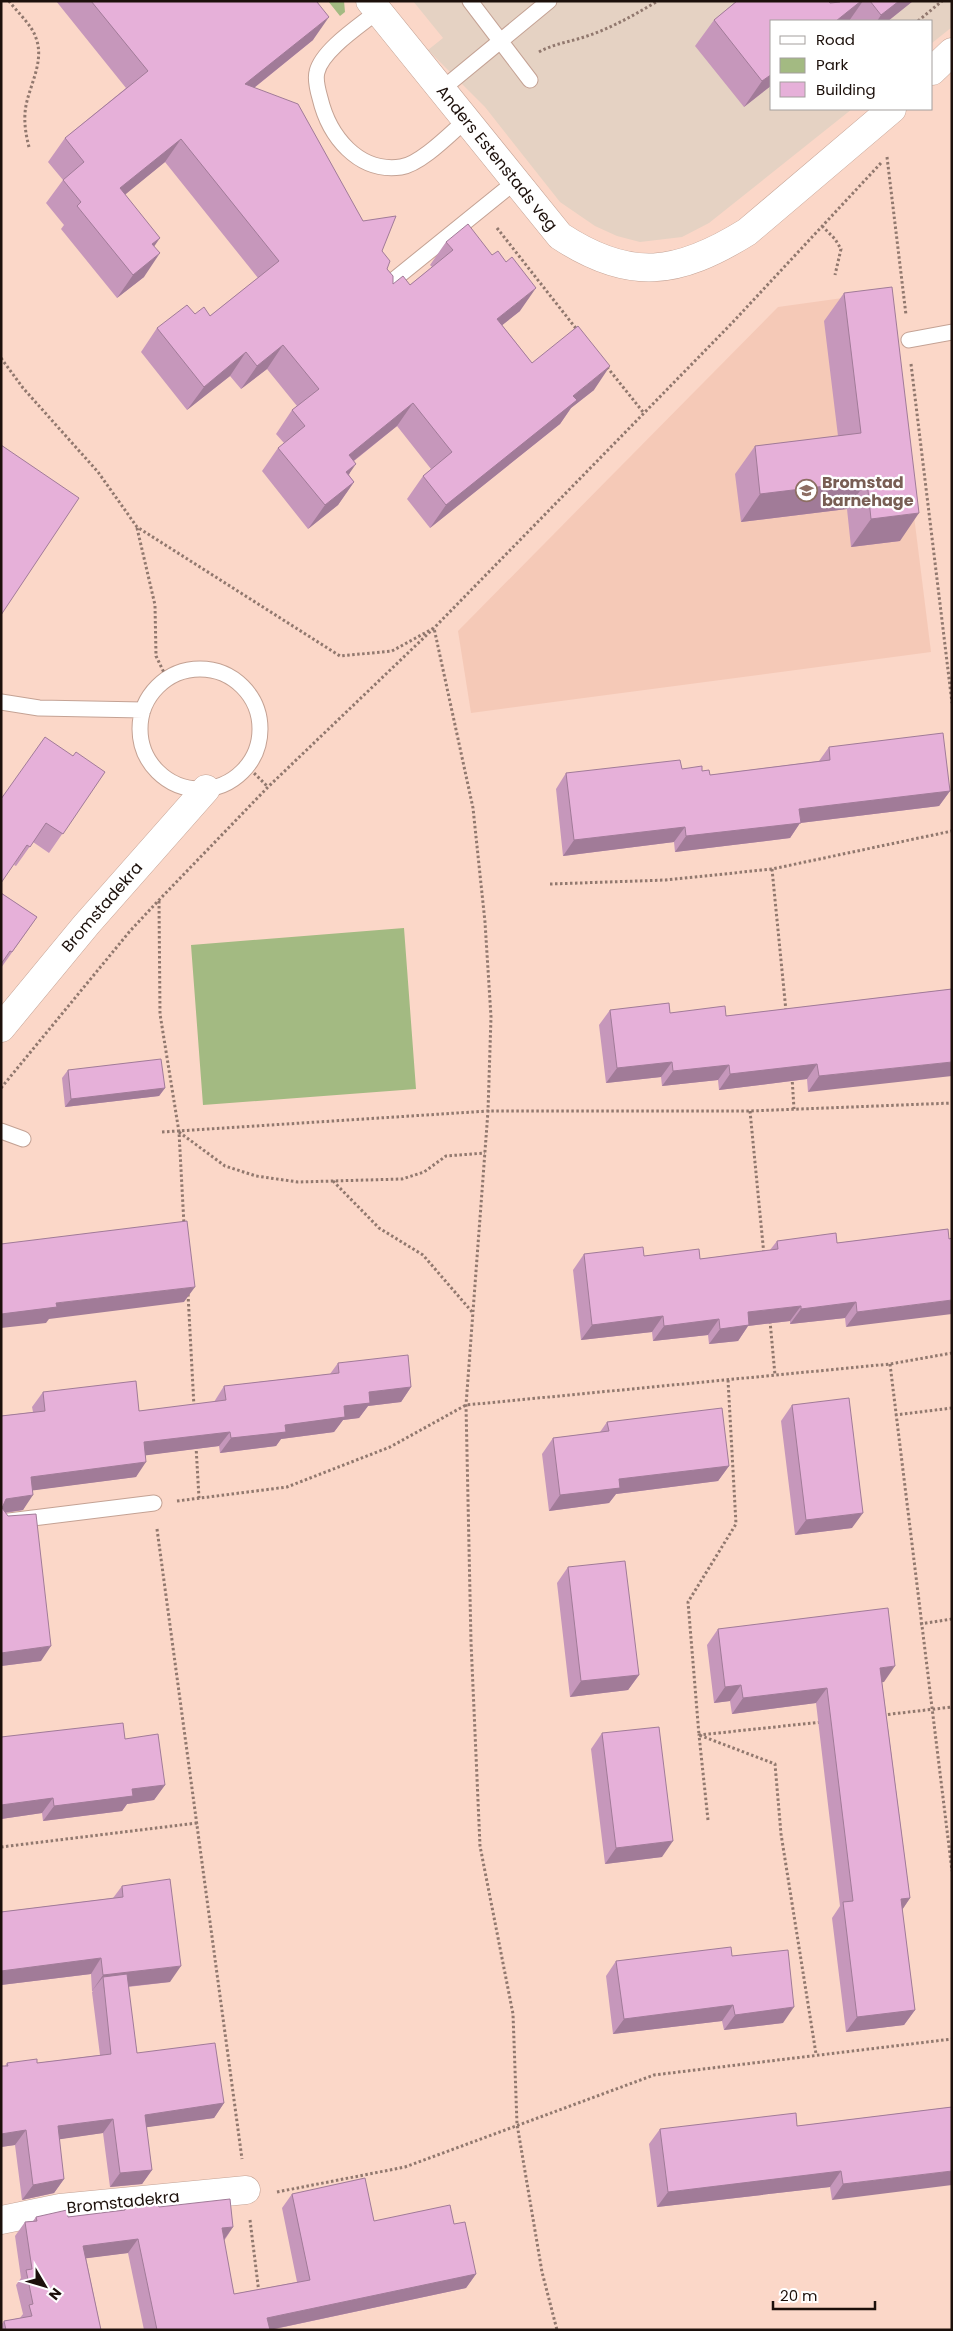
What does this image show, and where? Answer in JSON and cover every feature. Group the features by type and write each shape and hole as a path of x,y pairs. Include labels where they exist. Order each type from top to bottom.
{"street":[{"name":"Anders Estenstads veg","path":"374,6 560,236 582,250 608,261 634,268 659,268 703,256 748,232 879,114"},
{"name":"Bromstadekra","path":"1,1028 86,924 206,789"},
{"name":"Bromstadekra","path":"1,2220 60,2208 246,2194"}],"lane":[{"path":"470,1 530,80"},
{"path":"441,90 550,1"},
{"path":"374,6 330,48 317,72 318,91 325,118 337,137 354,155 377,167 403,167 420,158 466,120"},
{"path":"380,292 516,181"},
{"path":"909,340 952,332"},
{"path":"203,669 221,672 238,682 254,704 258,713 260,731 256,750 247,766 236,778 222,785 206,789 186,788 168,780 153,766 142,742 140,729 143,710 152,692 167,678 184,671 203,669"},
{"path":"1,702 39,708 143,710"},
{"path":"1,1131 23,1139"},
{"path":"1,1522 154,1503"}],"path":[{"path":"8,1 36,37 39,52 35,76 26,103 25,132 29,147"},
{"path":"517,64 548,47 608,28 658,1"},
{"path":"919,20 942,1"},
{"path":"879,114 887,157 952,703"},
{"path":"1,1088 130,931 158,900 268,787 434,628 732,323 887,157"},
{"path":"482,209 581,334"},
{"path":"822,226 835,238 840,249 835,275"},
{"path":"1,358 23,388 98,472 137,527 340,656 392,651 434,628"},
{"path":"606,365 643,412"},
{"path":"137,527 155,605 156,656 167,678"},
{"path":"434,628 472,808 485,922 491,1017 488,1111 466,1404 471,1642 480,1846 514,2014 518,2124 542,2272 557,2330"},
{"path":"247,766 268,787"},
{"path":"550,884 666,880 772,869 952,831"},
{"path":"772,869 786,1014"},
{"path":"158,900 160,1014 179,1132 184,1231"},
{"path":"791,1072 794,1109"},
{"path":"162,1132 488,1111 750,1111 952,1103"},
{"path":"750,1111 764,1258"},
{"path":"179,1132 224,1166 256,1176 298,1182 402,1179 424,1172 446,1156 485,1153"},
{"path":"333,1180 379,1228 423,1256 473,1313"},
{"path":"188,1290 194,1409"},
{"path":"769,1316 775,1375"},
{"path":"260,2301 154,1503 287,1487 390,1447 466,1404 890,1364 952,1353"},
{"path":"890,1364 930,1710 952,1871"},
{"path":"708,1820 688,1602 736,1524 728,1380"},
{"path":"896,1415 952,1408"},
{"path":"196,1438 199,1498"},
{"path":"920,1624 952,1619"},
{"path":"882,1715 952,1707"},
{"path":"699,1735 824,1722"},
{"path":"699,1735 775,1764 781,1834 816,2054"},
{"path":"1,1847 197,1823"},
{"path":"246,2194 405,2168 518,2124 654,2075 952,2039"}],"shaded area":[{"path":"413,1 952,1 952,27 933,42 933,20 770,20 770,110 851,110 709,223 682,237 640,242 617,236 595,226 560,202 485,107 428,50 443,38"},
{"path":"886,292 931,652 471,713 458,631 778,307"}],"green space":[{"path":"328,1 344,1 345,12 340,16"},
{"path":"404,928 416,1089 203,1105 191,945"}],"building":[{"path":"91,1 318,1 329,17 245,84 298,104 363,221 396,216 382,251 390,261 387,269 393,276 393,284 403,276 410,285 453,250 446,242 468,224 492,255 498,251 506,262 512,257 536,288 497,319 532,363 578,326 610,366 573,396 577,400 446,505 423,476 452,452 413,403 349,455 356,464 346,472 354,482 325,505 278,448 305,426 292,410 319,389 283,345 257,366 246,352 204,387 157,328 187,305 195,314 204,307 210,316 279,261 181,139 120,188 160,238 152,244 160,253 133,275 77,206 81,202 63,180 84,162 65,138 148,71"},
{"path":"737,1 828,1 830,3 861,1 837,20 770,20 770,75 762,81 714,20"},
{"path":"870,1 899,1 881,15"},
{"path":"892,287 919,513 871,519 867,481 760,494 755,446 861,433 844,293"},
{"path":"1,445 79,498 1,615"},
{"path":"943,733 950,791 799,809 801,823 686,836 685,827 574,840 566,773 680,760 682,769 702,766 702,771 709,770 710,775 830,760 829,747"},
{"path":"45,737 73,756 76,752 105,772 63,834 46,823 30,847 27,845 1,883 1,799"},
{"path":"1,893 37,917 1,964"},
{"path":"952,989 952,1062 819,1076 817,1064 730,1074 729,1065 673,1071 672,1062 617,1068 610,1010 669,1003 670,1013 725,1006 726,1016"},
{"path":"161,1059 165,1088 71,1099 68,1070"},
{"path":"187,1221 195,1287 56,1303 57,1307 1,1314 1,1244"},
{"path":"948,1229 949,1239 952,1238 952,1300 857,1312 856,1302 801,1309 801,1306 748,1312 749,1325 720,1329 719,1319 664,1326 663,1316 592,1325 584,1254 643,1247 644,1256 699,1249 700,1259 778,1249 777,1241 836,1233 837,1243"},
{"path":"408,1355 411,1387 369,1392 370,1403 344,1406 345,1417 285,1425 286,1432 231,1438 230,1432 144,1442 146,1462 31,1477 33,1495 6,1499 2,1508 8,1516 36,1514 51,1646 1,1653 1,1416 45,1411 43,1392 136,1381 139,1411 226,1400 224,1386 339,1373 338,1363"},
{"path":"849,1398 863,1513 806,1520 792,1405"},
{"path":"722,1408 729,1466 619,1479 620,1488 560,1495 553,1438 609,1431 607,1422"},
{"path":"625,1561 639,1675 581,1681 568,1567"},
{"path":"888,1608 895,1666 880,1668 910,1898 901,1899 915,2010 857,2017 843,1902 853,1901 827,1688 743,1698 741,1685 725,1687 718,1629"},
{"path":"123,1723 125,1739 158,1734 165,1785 132,1789 133,1796 54,1806 53,1798 1,1805 1,1737"},
{"path":"659,1727 673,1841 616,1848 602,1733"},
{"path":"170,1879 181,1966 103,1975 101,1958 1,1971 1,1912 123,1897 122,1886"},
{"path":"731,1947 732,1956 788,1950 794,2007 735,2015 733,2005 624,2019 616,1961"},
{"path":"127,1974 137,2053 215,2043 224,2103 145,2115 152,2170 120,2173 113,2119 58,2126 64,2179 33,2185 26,2130 1,2134 1,2066 8,2066 7,2063 37,2059 37,2063 111,2054 103,1977"},
{"path":"952,2107 952,2171 843,2184 841,2171 668,2192 660,2129 796,2113 797,2126"},
{"path":"365,2178 374,2221 450,2205 454,2224 465,2222 476,2274 267,2318 270,2330 157,2330 138,2239 83,2246 101,2330 6,2330 4,2321 32,2316 29,2305 33,2304 26,2270 32,2269 25,2222 37,2221 36,2217 67,2210 68,2217 125,2210 124,2204 156,2201 159,2207 230,2199 233,2227 222,2228 234,2294 310,2280 292,2194"}],"place":[{"name":"Bromstad barnehage","path":"806,491"}]}
